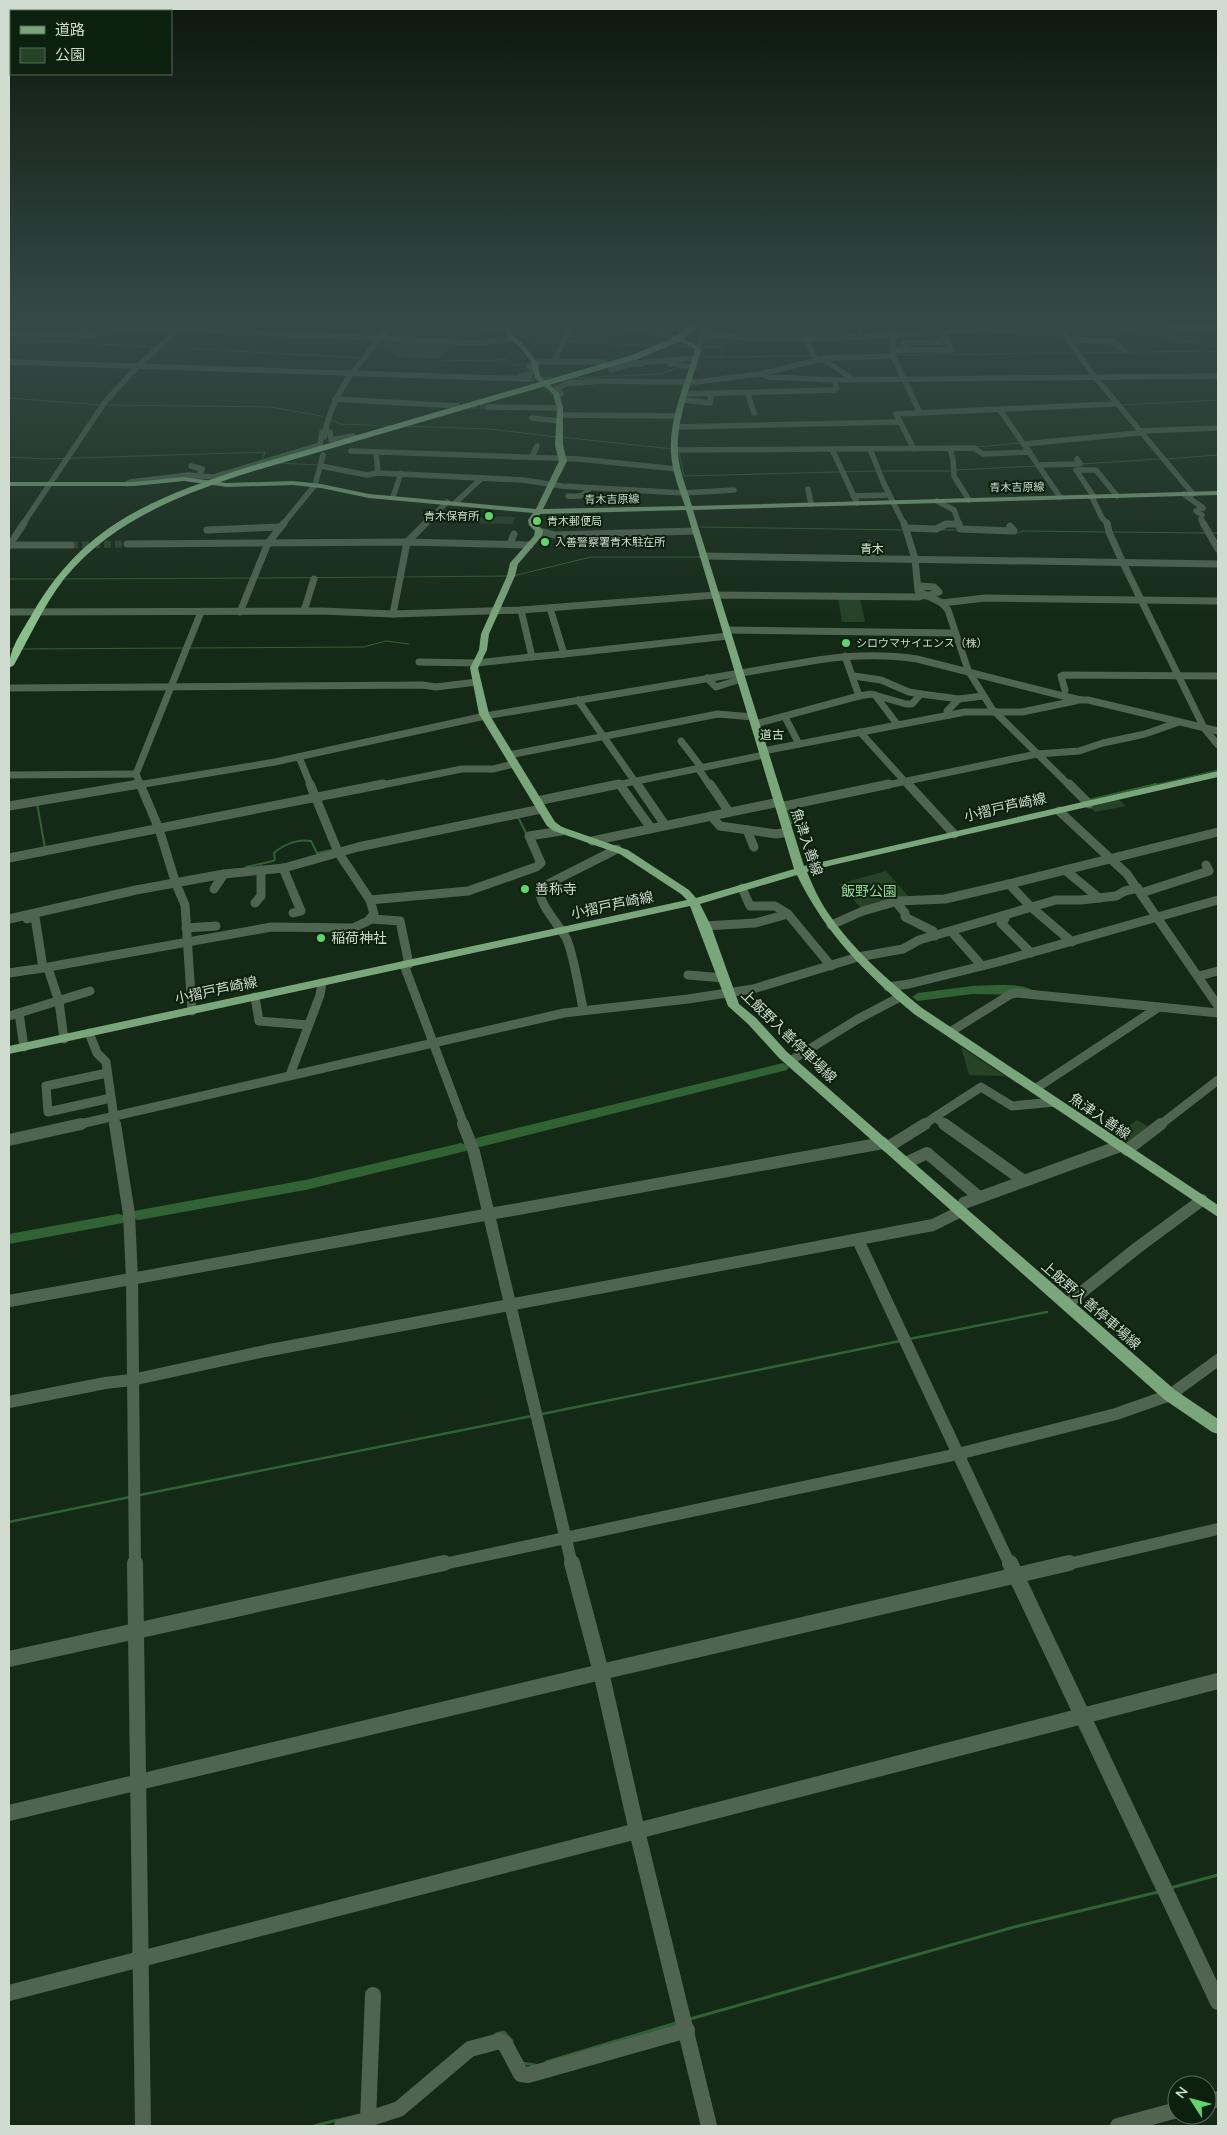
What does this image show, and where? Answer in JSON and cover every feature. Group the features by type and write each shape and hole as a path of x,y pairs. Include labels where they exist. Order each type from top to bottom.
{"highway":[{"path":"9,665 39,612 70,566 95,544 144,512 212,482 415,422"}],"main road":[{"path":"539,531 532,520 545,501 563,458 559,445 560,422"},
{"name":"魚津入善線","path":"678,422 674,450 677,469 688,508 800,870 831,925 858,957 888,987 918,1011 1218,1212"},
{"name":"青木吉原線","path":"9,484 127,484 184,479 227,485 282,483 315,485 370,496 538,511 811,504 891,499 937,501 1218,493"},
{"name":"上飯野入善停車場線","path":"539,531 538,536 512,566 511,576 485,634 483,650 474,668 485,716 550,824 561,831 617,849 674,883 694,902 705,926 734,1006 752,1021 790,1061 1170,1395 1218,1427"},
{"name":"小摺戸芦崎線","path":"9,1050 694,902 800,870 1218,774"}],"street":[{"path":"9,545 91,422"},
{"path":"324,445 327,422"},
{"path":"819,422 900,422 914,449"},
{"path":"1008,422 1060,497"},
{"path":"1131,422 1193,494"},
{"path":"1024,444 1139,432 1218,428"},
{"path":"127,484 130,482 171,477 214,477 320,445 322,432 325,432"},
{"path":"325,432 330,432 331,440 353,436"},
{"path":"532,457 537,446"},
{"path":"674,450 974,448 984,454 1030,452"},
{"path":"832,449 855,500"},
{"path":"870,449 891,499 906,528 915,559 918,591 939,602 948,610 966,671 993,712 1089,804"},
{"path":"950,449 953,459 954,476 969,500"},
{"path":"351,451 563,458 677,469"},
{"path":"376,452 378,473"},
{"path":"240,612 268,543 315,485 323,455"},
{"path":"1038,465 1080,464 1077,459"},
{"path":"191,466 202,469 199,476"},
{"path":"321,466 367,475 401,473 534,481 590,488 684,493 734,490"},
{"path":"1117,496 1096,470 1076,470 1093,497 1102,518 1109,525 1109,532 1123,562 1204,728 1218,745"},
{"path":"393,497 401,473"},
{"path":"393,614 407,542 482,478"},
{"path":"568,496 579,497 585,495 590,488"},
{"path":"808,489 811,504"},
{"path":"1184,494 1203,508 1196,511 1218,549"},
{"path":"937,501 954,510 960,529 1014,531 1010,526"},
{"path":"906,528 936,528 946,524 959,524"},
{"path":"208,530 280,527"},
{"path":"539,531 555,535 695,531"},
{"path":"510,544 514,534"},
{"path":"126,544 407,542 530,545"},
{"path":"868,544 872,558"},
{"path":"9,545 72,545"},
{"path":"703,556 1218,564"},
{"path":"304,611 314,579"},
{"path":"918,586 934,587 939,592 946,594 947,597 939,602"},
{"path":"9,612 304,611 393,614 494,612 715,595 918,597 939,592"},
{"path":"939,602 985,598 1218,602"},
{"path":"550,608 564,654"},
{"path":"521,610 532,657"},
{"path":"192,1011 185,905 176,884 159,828 136,774 201,612"},
{"path":"419,662 476,663 564,654 727,633 954,633"},
{"path":"845,656 854,676 859,696"},
{"path":"9,806 300,757 485,716 707,678 740,676 845,656 897,656 966,671 1079,700"},
{"path":"1065,690 1061,676 1064,674 1218,676"},
{"path":"854,676 881,680 909,692 921,694 959,699 983,696"},
{"path":"12,688 422,685 436,687 477,682"},
{"path":"9,858 462,769 493,769 511,759 603,736 718,714 754,721 785,717 859,696 875,695 912,704 921,694"},
{"path":"875,695 897,724"},
{"path":"949,715 947,711 959,699"},
{"path":"578,700 664,825"},
{"path":"9,919 136,890 224,874 283,868 338,852 620,785 800,744 965,712 1022,712 1079,700 1088,700 1218,731"},
{"path":"785,717 800,744"},
{"path":"592,841 730,812 780,805 906,782 1037,754 1080,751 1103,743 1145,734 1180,722"},
{"path":"860,732 954,834"},
{"path":"681,741 685,744 699,768 730,812"},
{"path":"300,757 338,852 370,900 374,914 372,919"},
{"path":"9,775 136,774"},
{"path":"620,785 651,828"},
{"path":"1059,810 1112,858 1140,890 1218,1006"},
{"path":"711,816 720,826 776,834 788,832"},
{"path":"747,830 754,847"},
{"path":"370,900 468,890 536,867 541,863 540,858 529,836 561,831"},
{"path":"831,925 863,911 896,902 914,899 945,899 1218,832"},
{"path":"583,1009 567,938 564,931 542,902 539,893 540,888 617,849"},
{"path":"9,1140 583,1009 688,999 753,989 858,957 903,949 919,940 1031,906 1056,900 1081,900 1116,896 1125,890 1140,890 1209,871 1206,865"},
{"path":"283,868 302,911 293,914"},
{"path":"255,904 261,896 261,870"},
{"path":"1065,870 1099,898"},
{"path":"214,889 224,874"},
{"path":"1009,884 1072,942"},
{"path":"742,888 750,906 768,904 784,909 831,966"},
{"path":"888,987 909,984 982,966 1218,900"},
{"path":"896,902 905,913 904,917 933,931 936,936"},
{"path":"705,926 755,923 788,914"},
{"path":"26,915 27,919 36,917 45,968 59,1002 64,1039"},
{"path":"1002,916 1005,919 1001,923 1032,952"},
{"path":"11,974 271,927 306,927 340,930 350,929 372,919 400,921 406,965 431,1044 474,1152 565,1537 601,1672 709,2126"},
{"path":"186,928 216,926"},
{"path":"951,931 982,966"},
{"path":"1199,976 1218,971"},
{"path":"688,975 724,978"},
{"path":"290,1075 320,995 322,983"},
{"path":"9,1016 90,991"},
{"path":"950,1032 1011,994 1017,993 1218,1012"},
{"path":"255,997 259,1021 308,1025"},
{"path":"790,1061 858,1019 900,997"},
{"path":"1036,1089 1159,1007"},
{"path":"19,1013 24,1047"},
{"path":"89,1033 97,1053 106,1062 130,1214 143,2126"},
{"path":"107,1072 46,1086 48,1112 111,1098"},
{"path":"9,1402 105,1383 132,1380 265,1351 933,1225 957,1213 964,1203 1124,1148 1218,1080"},
{"path":"9,1301 488,1214 886,1145 935,1117 981,1087 1012,1106 1056,1102"},
{"path":"935,1117 1024,1181"},
{"path":"906,1163 927,1153 980,1197"},
{"path":"1067,1304 1137,1248 1202,1200"},
{"path":"858,1240 1081,1716 1218,2002"},
{"path":"9,1659 565,1537 958,1454 1116,1414 1170,1395 1218,1360"},
{"path":"9,1813 1218,1528"},
{"path":"9,1992 638,1832 1218,1681"},
{"path":"362,2122 373,1995"},
{"path":"342,2126 362,2122 399,2109 470,2049 500,2040 505,2044 521,2074 528,2076 687,2030"},
{"path":"1118,2126 1167,2113"}],"green space":[{"path":"495,516 515,517 513,524 474,523 479,518 486,519"},
{"path":"838,598 860,598 865,622 842,622"},
{"path":"1118,799 1126,806 1095,812 1088,806"},
{"name":"飯野公園","path":"886,871 909,897 862,909 839,884"},
{"path":"961,1047 1005,1076 969,1075"},
{"path":"1137,1120 1151,1128 1130,1144 1116,1135"}],"waterway":[{"path":"335,422 341,424 390,426"},
{"path":"404,426 489,429 557,437"},
{"path":"561,437 673,449"},
{"path":"976,447 1021,443"},
{"path":"9,457 46,459 265,452 262,460"},
{"path":"679,452 684,476 877,471"},
{"path":"1166,459 1218,455"},
{"path":"1081,464 1161,459"},
{"path":"278,463 318,465"},
{"path":"956,470 1036,466"},
{"path":"881,471 952,471"},
{"path":"701,527 904,530"},
{"path":"941,530 959,530"},
{"path":"1016,533 1024,531 1106,532"},
{"path":"1111,532 1206,533"},
{"path":"1211,533 1218,533"},
{"path":"513,576 591,557 701,557"},
{"path":"403,577 509,576"},
{"path":"256,578 399,577"},
{"path":"63,579 251,578"},
{"path":"9,579 56,579"},
{"path":"190,648 363,647 386,641 409,644"},
{"path":"22,649 185,648"},
{"path":"9,649 15,649"},
{"path":"1065,693 1082,697"},
{"path":"1150,786 1218,770"},
{"path":"1089,800 1156,784"},
{"path":"37,803 45,848"},
{"path":"787,808 792,823 790,824"},
{"path":"518,817 526,833"},
{"path":"246,867 273,861 275,859 274,853 296,842 311,841 317,853 332,850"},
{"path":"918,997 972,990 1027,991"},
{"path":"480,1142 783,1067"},
{"path":"139,1215 305,1185 461,1148"},
{"path":"9,1239 118,1219"},
{"path":"909,1339 1047,1312"},
{"path":"542,1414 900,1341"},
{"path":"140,1495 532,1416"},
{"path":"9,1522 130,1497"},
{"path":"1170,1888 1218,1875"},
{"path":"690,2019 1018,1926 1158,1892"},
{"path":"546,2062 676,2023"},
{"path":"496,2034 504,2032 512,2041"},
{"path":"522,2063 535,2065"},
{"path":"314,2126 337,2120"}],"tunnel":[{"path":"71,545 127,544"}],"place":[{"name":"青木保育所","path":"489,516"},
{"name":"青木郵便局","path":"537,521"},
{"name":"入善警察署青木駐在所","path":"545,542"},
{"name":"シロウマサイエンス（株）","path":"846,643"},
{"name":"善称寺","path":"525,889"},
{"name":"稲荷神社","path":"321,938"}],"district":[{"name":"青木","path":"872,548"},
{"name":"道古","path":"772,734"}]}
